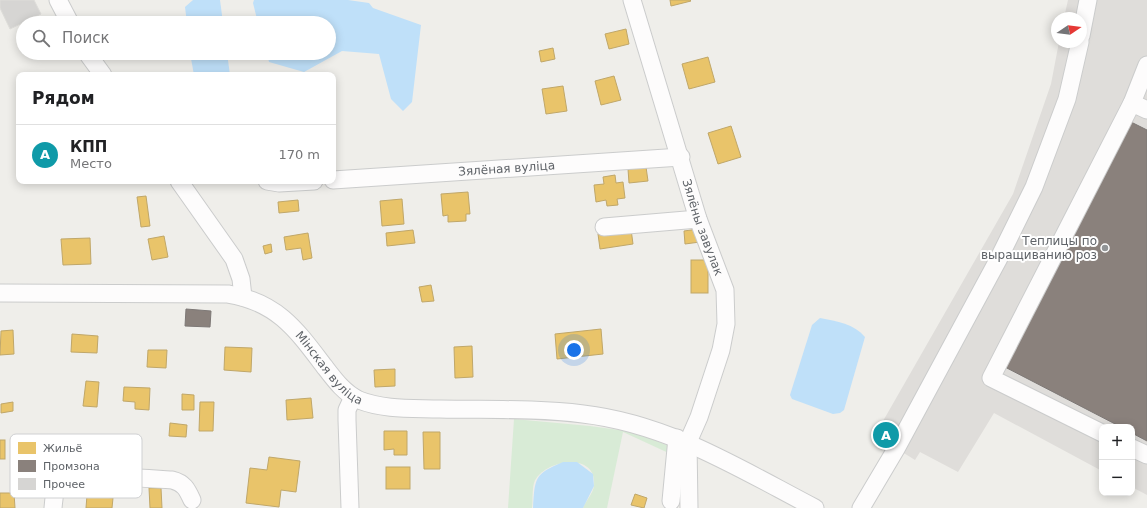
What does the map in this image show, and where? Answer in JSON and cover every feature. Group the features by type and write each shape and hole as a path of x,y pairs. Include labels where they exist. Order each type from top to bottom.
{"street":[{"path":"58,0 66,16"},
{"path":"1086,12 1088,0"},
{"name":"Зялёны завулак","path":"634,6 681,157 698,219 724,290 726,324 716,365 699,418 677,438"},
{"path":"861,508 915,414 998,260 1034,187 1067,99 1079,48"},
{"path":"92,60 101,72"},
{"path":"1099,432 991,378 1140,106 1147,65"},
{"name":"Зялёная вуліца","path":"336,180 681,157"},
{"path":"186,184 234,259 242,279 243,297"},
{"path":"604,227 698,219"},
{"name":"Мінская вуліца","path":"0,293 228,294 243,297 257,301 272,309 287,322 335,380 353,397 376,405 392,408 581,414 610,418 677,438 815,508"},
{"path":"350,508 347,410 353,397"},
{"path":"670,501 677,438"},
{"path":"677,438 689,508"},
{"path":"1135,449 1147,455"},
{"path":"142,479 172,480 179,482 187,488 192,500"},
{"path":"53,508 55,498"}],"shaded area":[{"path":"1068,0 1147,0 1147,495 1135,489 1135,424 1099,424 1099,469 994,413 958,472 920,452 915,460 875,435 1013,194 1051,84 1058,48 1087,48 1087,12 1065,12"}],"green space":[{"path":"514,419 590,426 634,432 679,450 675,456 623,432 607,508 583,508 594,486 593,475 588,467 579,463 569,462 548,468 539,475 533,486 532,508 508,508"}],"water":[{"path":"193,0 220,0 222,16 186,16 185,7"},
{"path":"254,0 348,0 369,3 373,8 421,25 412,102 403,111 391,99 379,54 342,51 336,54 336,16 256,16 253,3"},
{"path":"191,60 228,60 230,72 193,72"},
{"path":"269,60 326,60 304,72 269,62"},
{"path":"820,318 850,326 865,337 844,410 840,413 833,414 792,399 790,395 812,325"},
{"path":"563,462 577,462 593,474 594,486 583,508 533,508 534,490 538,478 546,470"}],"building: Жильё":[{"path":"670,0 690,0 691,1 671,6"},
{"path":"626,29 629,44 609,49 605,34"},
{"path":"553,48 555,59 541,62 539,51"},
{"path":"708,57 715,82 689,89 682,64"},
{"path":"614,76 621,100 601,105 595,81"},
{"path":"563,86 567,111 546,114 542,89"},
{"path":"731,126 741,157 718,164 708,133"},
{"path":"646,167 648,181 629,183 628,169"},
{"path":"615,175 616,183 623,182 625,198 617,199 618,205 607,206 606,200 596,202 594,185 604,184 603,177"},
{"path":"468,192 470,214 466,214 466,221 448,222 448,215 443,216 441,194"},
{"path":"146,196 150,226 141,227 137,197"},
{"path":"402,199 404,224 382,226 380,201"},
{"path":"298,200 299,211 279,213 278,202"},
{"path":"631,229 633,244 600,249 598,234"},
{"path":"698,229 700,242 685,244 684,231"},
{"path":"413,230 415,243 387,246 386,233"},
{"path":"308,233 312,258 303,260 301,248 286,250 284,237"},
{"path":"164,236 168,257 152,260 148,239"},
{"path":"90,238 91,264 63,265 61,239"},
{"path":"271,244 272,252 265,254 263,246"},
{"path":"691,260 708,260 708,293 691,293"},
{"path":"431,285 434,301 422,302 419,287"},
{"path":"601,329 603,354 557,359 555,334"},
{"path":"13,330 14,354 0,355 1,331"},
{"path":"72,334 98,336 97,353 71,352"},
{"path":"472,346 473,377 455,378 454,347"},
{"path":"225,347 252,348 251,372 224,370"},
{"path":"148,350 167,350 166,368 147,367"},
{"path":"395,369 395,386 375,387 374,370"},
{"path":"86,381 99,382 97,407 83,406"},
{"path":"124,387 150,388 149,410 135,409 135,402 123,401"},
{"path":"182,394 194,395 194,410 182,410"},
{"path":"311,398 313,418 287,420 286,400"},
{"path":"13,402 13,411 1,413 1,404"},
{"path":"200,402 214,402 213,431 199,431"},
{"path":"170,423 187,425 186,437 169,436"},
{"path":"384,431 407,431 407,455 394,455 394,449 384,450"},
{"path":"423,432 440,432 440,469 424,469"},
{"path":"0,440 5,440 5,459 0,459"},
{"path":"269,457 300,461 296,492 281,490 279,507 246,503 250,468 267,470"},
{"path":"386,467 410,467 410,489 386,489"},
{"path":"149,488 161,488 162,508 150,508"},
{"path":"0,493 10,493 10,498 14,498 15,508 0,508"},
{"path":"635,494 647,498 644,508 631,505"},
{"path":"87,498 113,498 112,508 86,508"}],"building: Промзона":[{"name":"Теплицы по выращиванию роз","path":"1129,121 1147,130 1147,441 1135,435 1135,424 1115,424 1003,366"},
{"path":"186,309 211,311 210,327 185,326"},
{"path":"887,428 893,432 886,442 879,438"}],"building: Прочее":[{"path":"0,0 34,0 41,14 37,16 16,16 16,26 10,29 0,8"}],"place":[{"name":"Теплицы по выращиванию роз","path":"1105,248"},
{"name":"КПП","path":"886,435"}]}
